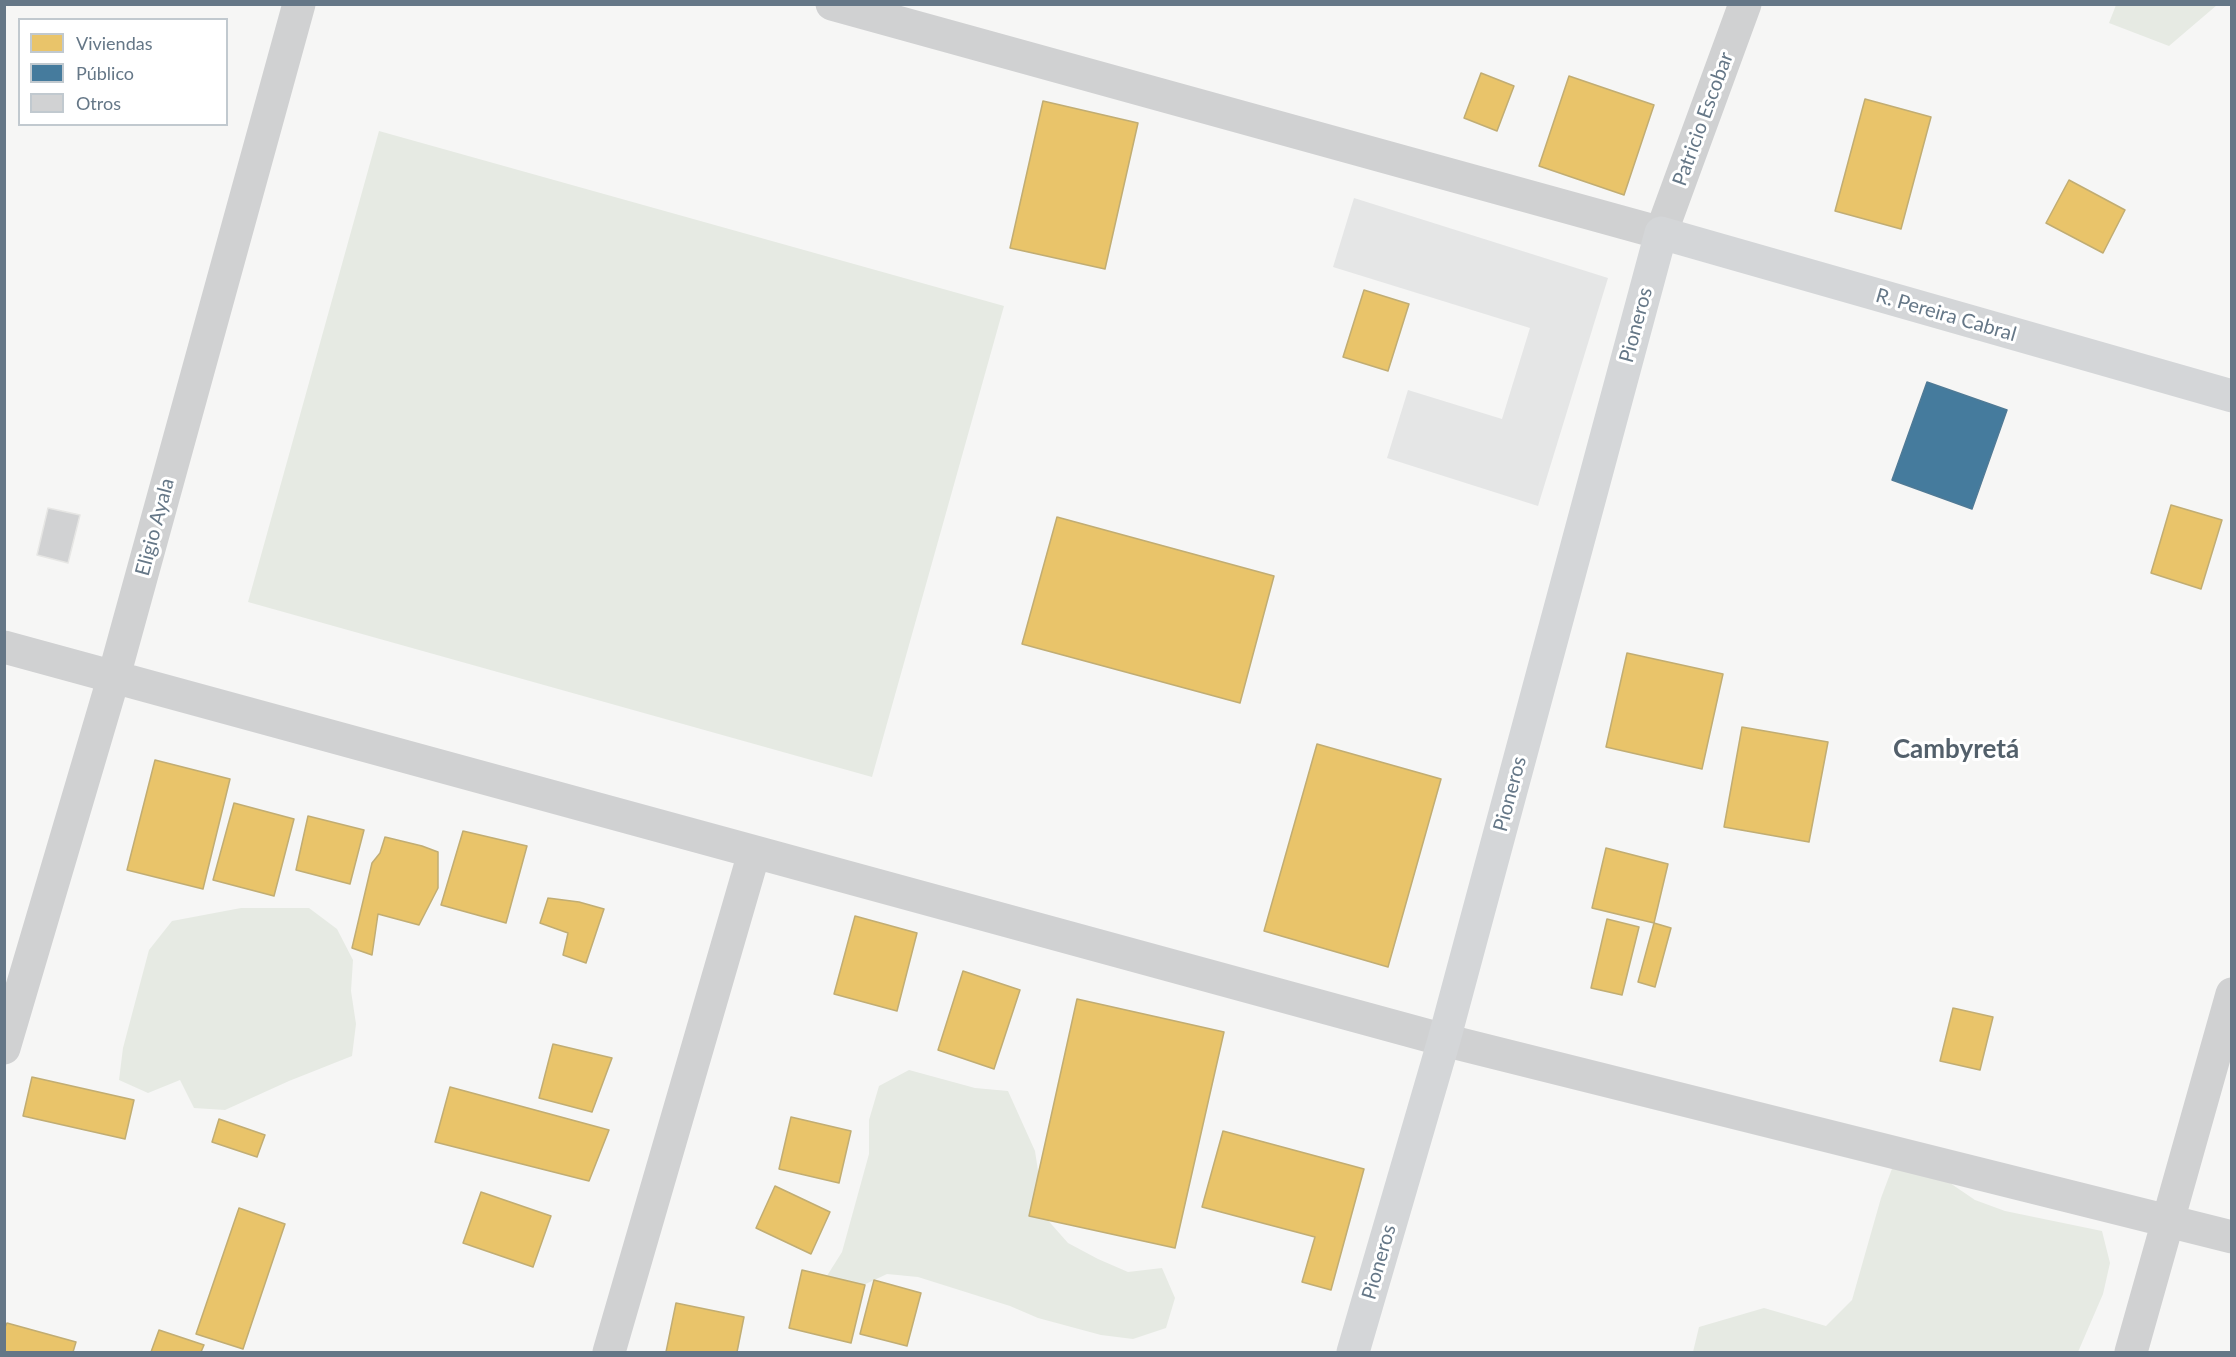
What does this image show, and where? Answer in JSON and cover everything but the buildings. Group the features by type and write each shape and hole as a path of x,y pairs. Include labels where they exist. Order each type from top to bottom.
{"main road":[{"name":"R. Pereira Cabral","path":"1661,233 2232,396"},
{"name":"Pioneros","path":"1353,1353 1444,1040 1661,233"}],"street":[{"name":"Eligio Ayala","path":"4,1048 114,676 298,4"},
{"path":"832,4 1661,233"},
{"name":"Patricio Escobar","path":"1661,233 1745,4"},
{"path":"4,647 1444,1040 2232,1237"},
{"path":"609,1353 754,852"},
{"path":"2131,1353 2232,994"}],"shaded area":[{"path":"2116,4 2217,5 2169,46 2109,23"},
{"path":"379,131 1004,306 872,777 248,602"},
{"path":"1354,198 1608,278 1538,506 1387,458 1408,390 1502,419 1530,328 1333,267"},
{"path":"241,908 309,908 337,929 353,960 351,991 356,1024 352,1056 225,1110 194,1108 180,1080 148,1093 119,1080 123,1048 149,950 172,921"},
{"path":"909,1070 975,1088 1008,1091 1035,1151 1045,1217 1068,1243 1098,1259 1128,1272 1162,1268 1175,1298 1166,1328 1133,1339 1101,1335 1038,1318 1010,1306 918,1277 887,1274 855,1289 825,1279 842,1252 869,1154 869,1120 879,1086"},
{"path":"1893,1166 1947,1181 1975,1200 2005,1211 2102,1231 2110,1263 2103,1294 2078,1352 1693,1352 1699,1327 1764,1308 1826,1326 1852,1300 1881,1198"}],"district":[{"name":"Cambyretá","path":"1956,750"}]}
